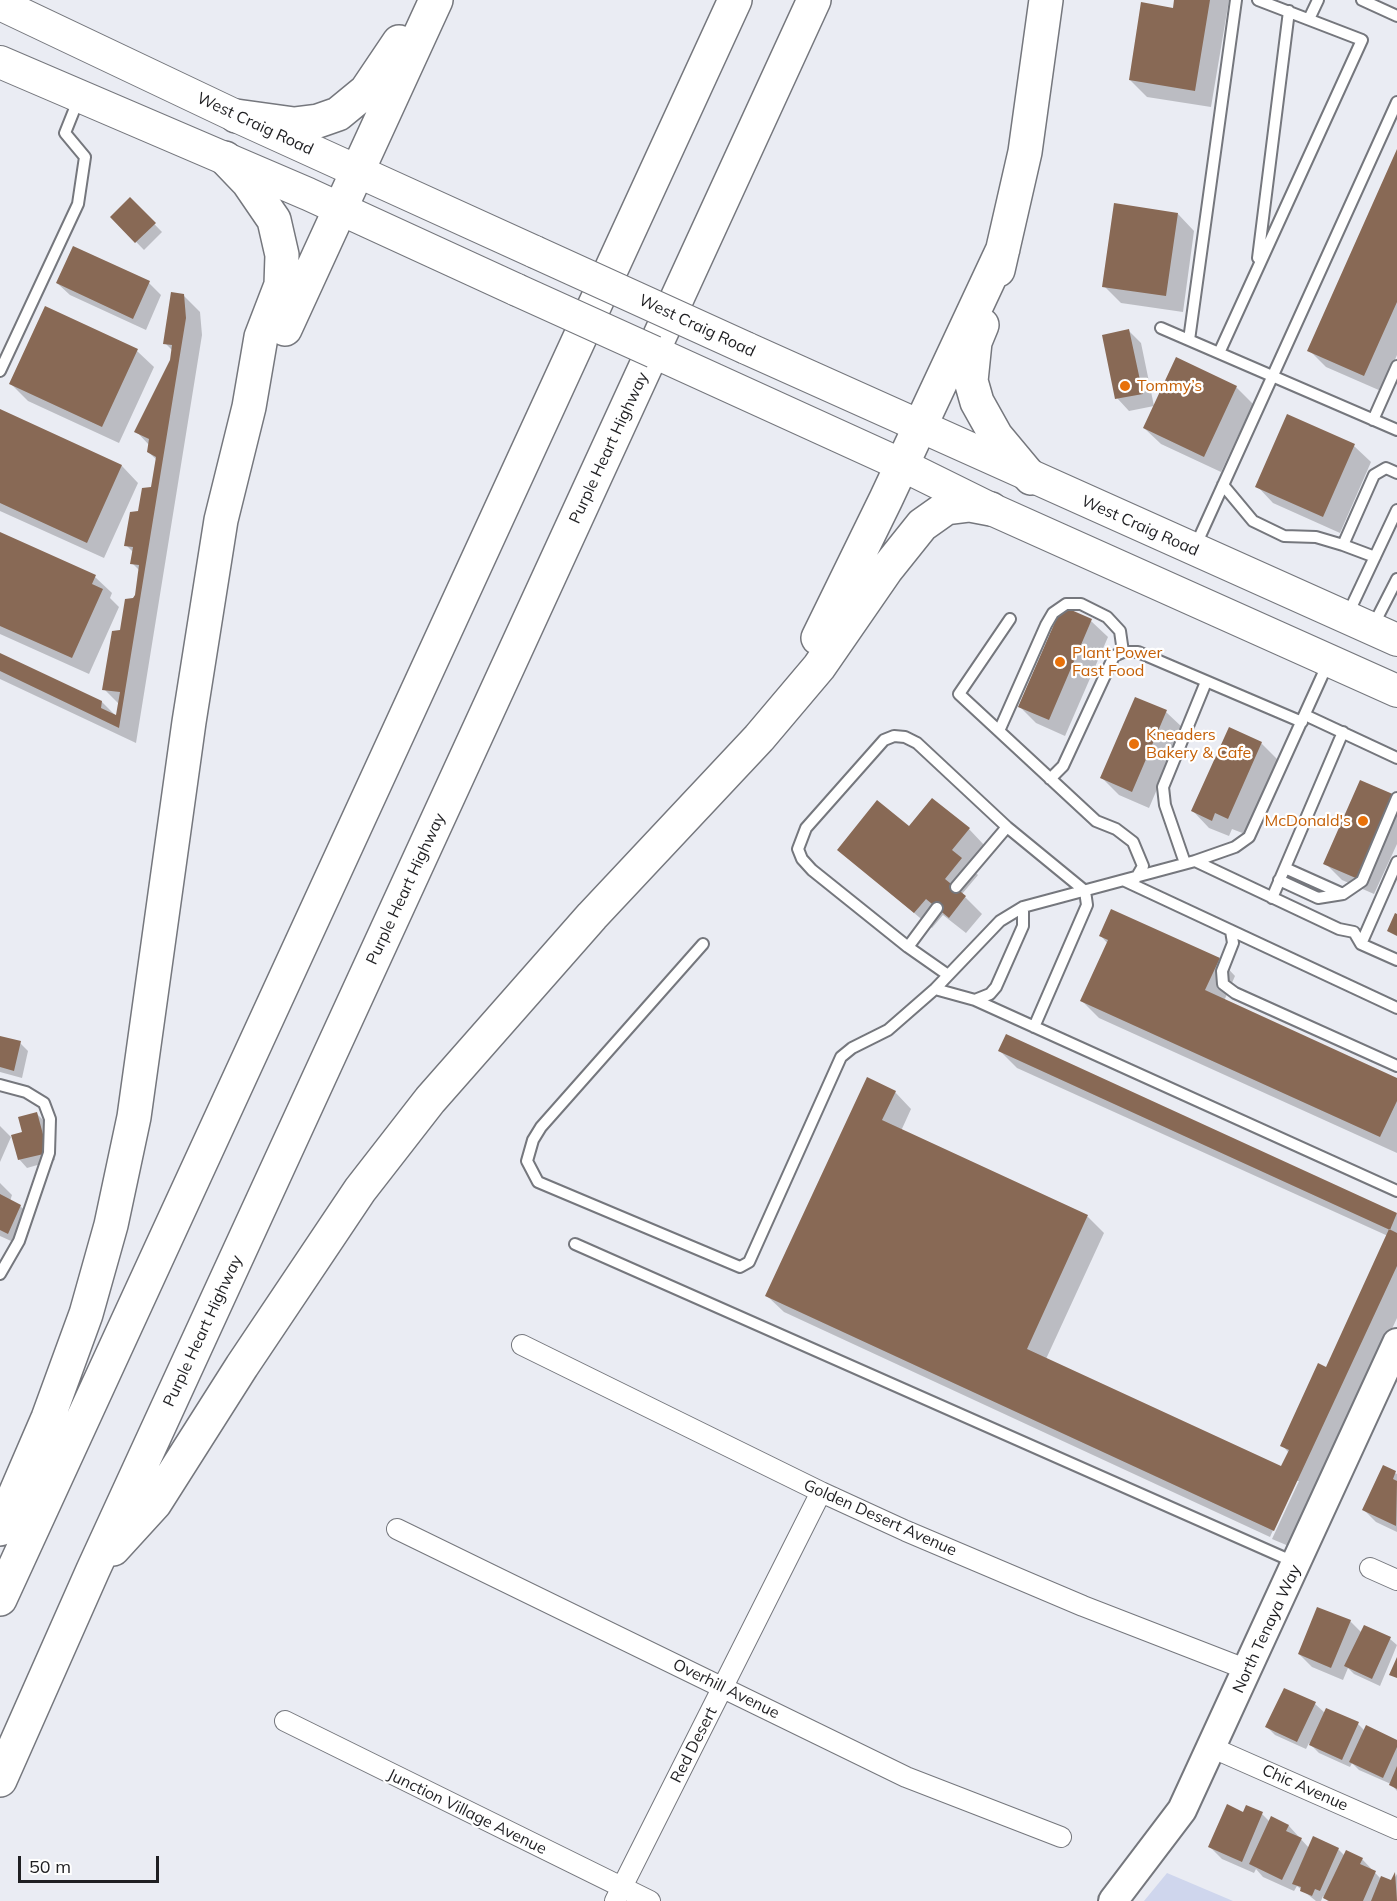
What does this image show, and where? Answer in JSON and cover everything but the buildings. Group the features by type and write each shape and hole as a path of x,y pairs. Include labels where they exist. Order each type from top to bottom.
{"highway":[{"path":"236,116 294,124 318,121 338,114 366,91 425,0"},
{"path":"249,407 436,0"},
{"path":"0,1599 735,0"},
{"name":"Purple Heart Highway","path":"0,1779 93,1570 814,0"},
{"path":"1031,478 996,436 977,402 971,381 975,342 990,307 1025,152 1046,0"},
{"path":"0,1529 48,1418 78,1335 111,1225 134,1117 189,722 221,520 249,407 261,337 281,285 282,255 274,220 248,182 225,158"},
{"path":"759,738 834,610 1003,249"},
{"path":"93,1570 156,1503 242,1366 360,1190 430,1100 592,916 759,738 819,667 886,570 927,519 946,508 970,505 991,509"}],"main road":[{"name":"West Craig Road","path":"0,4 236,116 1031,478 1372,629"},
{"path":"0,62 340,208 902,465 991,509 1397,691"},
{"path":"1185,596 1251,602 1353,646 1361,644 1372,629"},
{"name":"North Tenaya Way","path":"1113,1901 1171,1828 1213,1748 1397,1343"}],"street":[{"name":"Golden Desert Avenue","path":"522,1345 821,1492 1072,1602 1248,1670"},
{"name":"Red Desert","path":"618,1895 821,1492"},
{"name":"Overhill Avenue","path":"397,1529 906,1777 1061,1837"},
{"path":"1370,1568 1397,1580"},
{"name":"Junction Village Avenue","path":"285,1721 618,1895 650,1901"},
{"name":"Chic Avenue","path":"1213,1748 1397,1829"}],"lane":[{"path":"1189,340 1236,0"},
{"path":"1219,353 1362,40 1258,0"},
{"path":"1309,19 1318,0"},
{"path":"1362,0 1397,16"},
{"path":"1257,270 1289,11"},
{"path":"0,371 78,204 85,157 65,132 80,95"},
{"path":"1193,550 1397,102"},
{"path":"1161,328 1397,430"},
{"path":"1373,420 1397,366"},
{"path":"1343,545 1374,475 1386,468 1397,473"},
{"path":"1223,485 1253,521 1284,536 1316,537 1375,558"},
{"path":"1372,629 1375,558 1397,510"},
{"path":"1372,629 1397,579"},
{"path":"999,731 1046,625 1053,613 1066,604 1081,604 1107,617 1120,631 1123,651"},
{"path":"1010,619 959,694 1096,821 1116,829 1133,842 1143,866 1136,878"},
{"path":"1050,779 1063,766 1114,656 1123,651 1138,652 1206,682 1342,732 1397,758"},
{"path":"703,944 541,1127 533,1140 527,1161 538,1182 740,1267 749,1262 841,1057 852,1048 888,1030 934,989 1000,921 1023,907 1190,862 1235,847 1249,837 1329,660"},
{"path":"1206,682 1163,787 1165,805 1190,862 1339,929 1354,932 1362,944 1397,960"},
{"path":"1272,898 1342,732"},
{"path":"948,975 908,947 812,870 802,859 798,849 806,828 884,740 894,735 917,743 1007,827 1085,891 1087,905 1034,1027"},
{"path":"1280,880 1318,898 1343,894 1362,881 1393,818 1397,798"},
{"path":"956,887 1007,827"},
{"path":"1362,944 1397,862"},
{"path":"1285,868 1343,894"},
{"path":"1125,881 1397,1008"},
{"path":"975,1000 990,994 996,987 1023,926 1023,907"},
{"path":"908,947 937,908"},
{"path":"1231,931 1233,942 1222,971 1223,984 1235,993 1397,1066"},
{"path":"934,989 975,1000 1397,1191"},
{"path":"0,1085 26,1092 44,1103 50,1119 49,1153 19,1241 0,1274"},
{"path":"575,1244 1297,1563"}],"shaded area":[{"path":"1167,1873 1233,1901 1144,1901"}],"place":[{"name":"Tommy’s","path":"1125,386"},
{"name":"Plant Power Fast Food","path":"1060,662"},
{"name":"Kneaders Bakery & Cafe","path":"1134,744"},
{"name":"McDonald's","path":"1363,821"}]}
